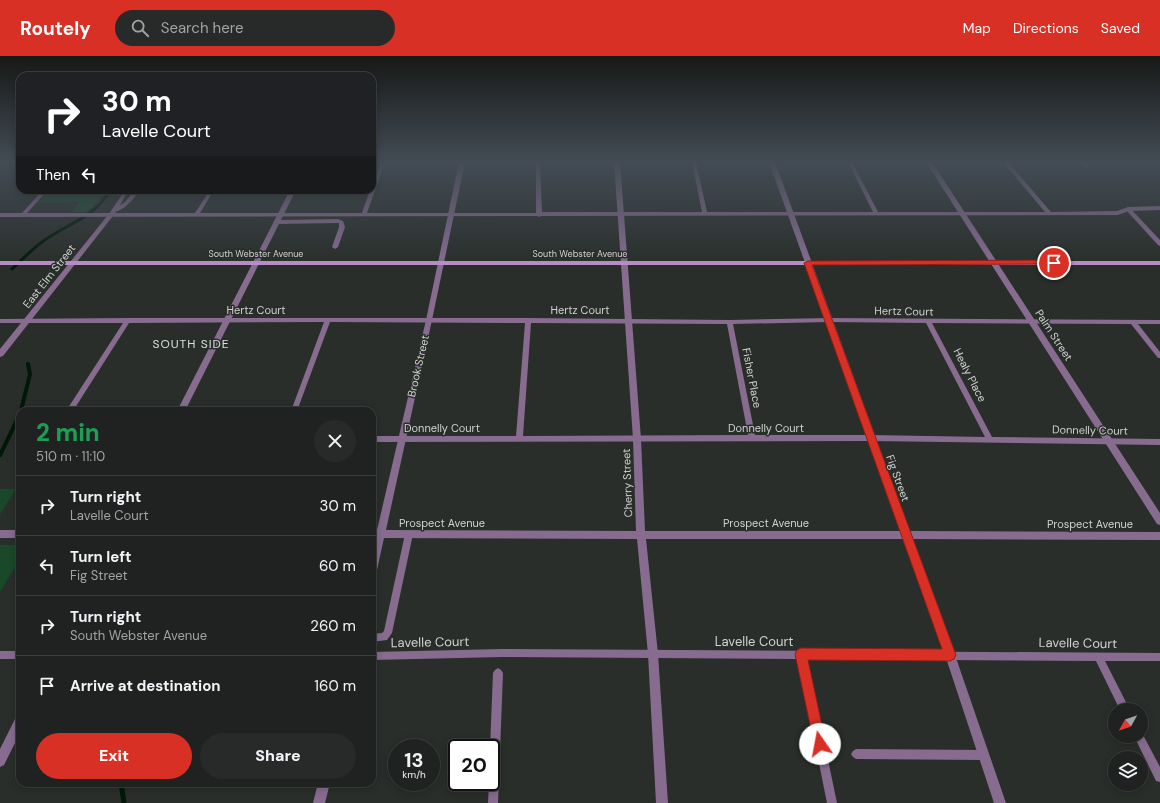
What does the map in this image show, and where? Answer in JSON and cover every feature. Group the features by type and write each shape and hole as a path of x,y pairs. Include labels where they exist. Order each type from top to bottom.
{"street":[{"path":"183,407 289,197"},
{"name":"Brook Street","path":"376,534 402,439 455,197"},
{"name":"Cherry Street","path":"619,197 637,439 641,536 653,654 662,803"},
{"name":"Fig Street","path":"784,197 950,655 1000,803"},
{"name":"Palm Street","path":"952,197 1160,521"},
{"path":"1128,209 1160,244"},
{"name":"East Elm Street","path":"0,354 112,213"},
{"name":"South Webster Avenue","path":"0,263 1160,263"},
{"path":"0,534 16,534"},
{"name":"Prospect Avenue","path":"376,534 641,536 1160,536"},
{"path":"0,760 16,729"},
{"path":"319,803 323,787"}],"lane":[{"path":"23,215 40,197"},
{"path":"112,213 123,197"},
{"path":"112,213 126,204 132,197"},
{"path":"196,215 208,197"},
{"path":"364,215 371,197"},
{"path":"539,197 539,215"},
{"path":"701,197 705,214"},
{"path":"868,197 876,213"},
{"path":"1035,197 1049,213"},
{"path":"0,215 101,215 112,213 196,215 1118,213 1128,209 1160,208"},
{"path":"276,222 341,222 342,227 335,247"},
{"path":"72,407 128,320"},
{"path":"295,407 328,320"},
{"path":"519,438 528,320"},
{"name":"Hertz Court","path":"0,321 528,320 730,322 829,320 929,322 1160,322"},
{"name":"Fisher Place","path":"730,322 752,439"},
{"name":"Healy Place","path":"929,322 990,440"},
{"path":"1133,322 1160,356"},
{"name":"Donnelly Court","path":"376,439 871,438 1160,442"},
{"path":"376,638 384,637 388,633 409,534"},
{"name":"Lavelle Court","path":"376,656 502,654 801,654 1160,657"},
{"path":"801,654 832,803"},
{"path":"0,655 16,655"},
{"path":"1098,656 1122,703"},
{"path":"493,803 498,673"},
{"path":"1143,743 1160,777"},
{"path":"856,754 984,754"}],"green space":[{"path":"43,197 99,197 86,212 72,212 80,202 38,203"},
{"path":"0,489 16,489 0,514"},
{"path":"0,545 16,545 16,566 0,592"}],"waterway":[{"path":"12,269 42,242 88,214 106,197"},
{"path":"22,407 30,374 28,364"},
{"path":"0,455 16,422"},
{"path":"122,787 124,803"}],"district":[{"name":"SOUTH SIDE","path":"191,344"}],"route":[{"path":"820,744 801,654 950,655 808,263 1054,263"}]}
